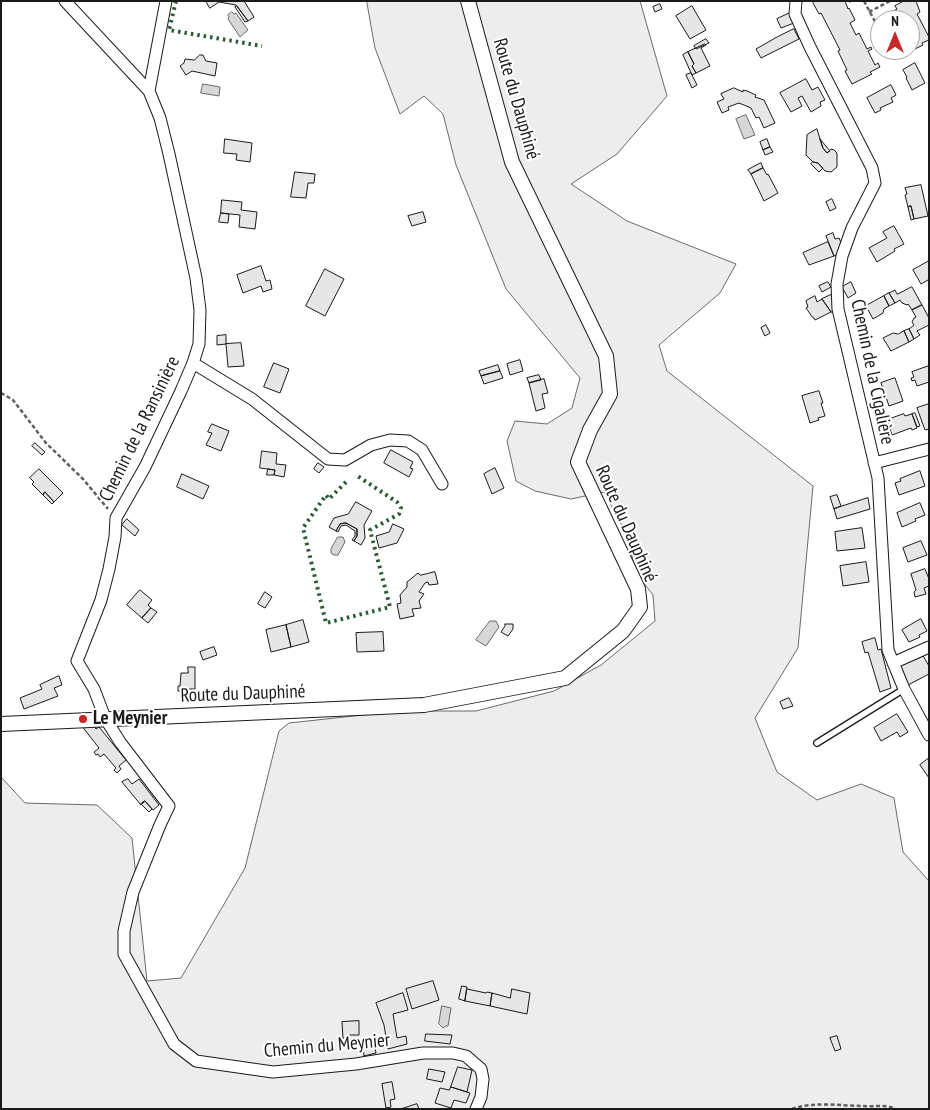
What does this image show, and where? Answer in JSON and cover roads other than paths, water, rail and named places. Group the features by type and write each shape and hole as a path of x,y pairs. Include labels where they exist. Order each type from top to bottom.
{"street":[{"name":"Chemin de la Ransinière","path":"65,1 148,91 160,118 196,278 200,310 199,344 193,363 145,467 116,518 115,537 101,600 77,661 94,689 105,718"},
{"path":"148,91 166,1"},
{"name":"Route du Dauphiné","path":"1,724 424,705 565,678 623,631 640,607 638,589 578,462 590,430 610,394 606,356 512,162 468,1"},
{"name":"Chemin de la Cigalière","path":"796,1 795,14 872,168 875,183 852,228 842,256 837,284 838,309 878,478 888,650 904,689 929,735"},
{"path":"193,363 252,399 328,459 344,460 371,445 390,440 408,441 422,450 442,484"},
{"path":"874,463 929,449"},
{"path":"893,663 929,647"},
{"name":"Chemin du Meynier","path":"105,718 120,742 169,806 133,892 124,931 124,954 174,1044 196,1061 273,1072 356,1064 423,1053 453,1053 466,1056 481,1069 483,1079 481,1097 476,1109"}],"lane":[{"path":"818,743 904,689"}],"place":[{"name":"Le Meynier","path":"83,719"}]}
